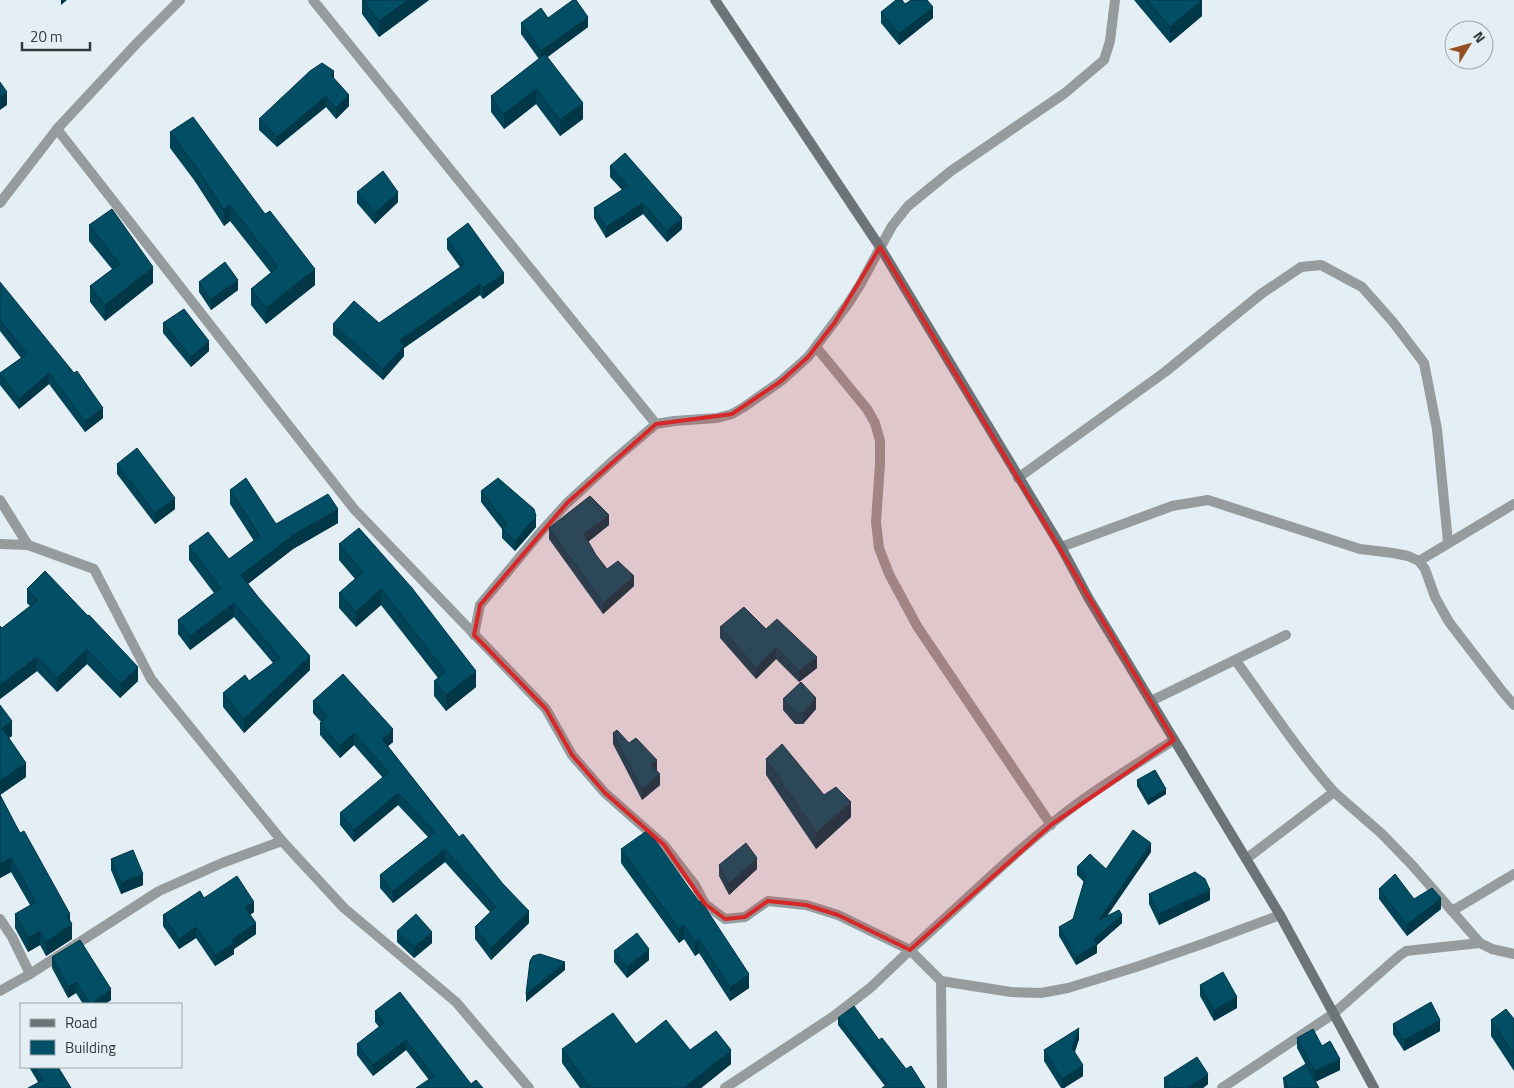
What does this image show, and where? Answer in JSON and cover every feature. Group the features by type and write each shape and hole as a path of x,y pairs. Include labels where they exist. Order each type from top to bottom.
{"street":[{"path":"0,203 57,129 180,0"},
{"path":"313,0 656,424"},
{"path":"715,0 880,247 1060,546 1089,599 1150,701 1280,915 1374,1088"},
{"path":"474,634 480,605 539,534 567,503 656,424 674,420 718,418 732,414 781,381 808,357 860,285 892,226 908,206 951,171 1065,92 1104,60 1108,50 1114,0"},
{"path":"57,129 354,509 546,710 572,755 600,787 664,845 695,885 705,904 725,920 745,917 768,901 806,905 838,915 910,950 941,980 1011,992 1041,993 1068,988 1205,944 1280,915"},
{"path":"1018,478 1158,377 1261,294 1301,267 1321,266 1362,287 1393,322 1424,363 1437,429 1448,542"},
{"path":"816,347 867,409 875,423 880,441 876,522 879,548 889,574 916,626 1051,825"},
{"path":"0,500 28,545"},
{"path":"1060,546 1172,506 1208,500 1360,549 1393,553 1419,561 1425,569 1435,597 1449,622 1514,705"},
{"path":"1419,561 1514,504"},
{"path":"0,544 28,545 94,569 151,680 282,841 344,908 456,1002 528,1088"},
{"path":"1150,701 1286,635"},
{"path":"1236,660 1288,735 1334,792 1382,834 1480,943 1492,949 1514,954"},
{"path":"725,1088 834,1016 870,988 1000,867 1051,825 1085,799 1174,740"},
{"path":"1246,859 1334,792"},
{"path":"0,991 30,974 159,891 222,863 282,841"},
{"path":"1452,911 1514,874"},
{"path":"0,919 30,974"},
{"path":"1222,1088 1333,1014 1406,951 1480,943"},
{"path":"941,980 942,1088"}],"highlighted area":[{"path":"880,247 1174,740 1051,825 910,950 838,915 806,905 768,901 745,917 725,919 705,904 664,845 605,793 572,755 546,709 474,635 480,605 567,503 656,424 732,414 781,381 808,357 835,322"}],"building":[{"path":"363,0 408,0 379,21"},
{"path":"573,0 576,0 588,17 541,51 521,23 541,8 548,18"},
{"path":"896,0 902,0 905,4 911,0 927,0 933,7 899,34 881,12"},
{"path":"1147,0 1202,0 1170,27"},
{"path":"545,54 583,103 560,120 536,89 504,114 491,96"},
{"path":"322,63 334,71 331,75 349,95 336,108 326,96 277,137 259,119 310,71"},
{"path":"0,82 7,92 0,97"},
{"path":"193,117 265,214 270,211 315,269 266,308 251,289 278,267 230,205 224,210 194,164 170,132"},
{"path":"625,153 682,218 667,231 643,203 606,227 594,208 628,186 610,166"},
{"path":"383,171 398,192 375,213 357,192"},
{"path":"112,209 153,267 105,305 90,286 120,264 89,225"},
{"path":"468,223 504,273 483,288 480,284 399,341 404,346 383,369 333,324 354,301 379,323 465,264 447,239"},
{"path":"225,262 238,280 211,299 199,282"},
{"path":"0,282 74,373 77,371 103,408 85,421 49,373 19,399 0,374 27,354 0,320"},
{"path":"184,309 209,341 191,357 163,323"},
{"path":"137,448 175,498 155,513 117,464"},
{"path":"246,478 276,524 328,494 338,509 293,535 241,575 310,656 244,719 223,693 245,675 249,681 280,658 234,603 190,636 178,620 221,588 189,546 208,532 229,559 260,536 230,490"},
{"path":"498,478 534,509 536,516 515,541 502,528 507,524 481,491"},
{"path":"590,496 609,515 584,534 596,555 607,569 618,561 634,576 603,603 549,528"},
{"path":"359,528 412,588 476,671 446,695 434,681 446,672 381,589 356,612 339,593 363,572 339,544"},
{"path":"45,571 138,667 120,684 87,649 57,678 37,657 0,685 0,626 2,628 38,600 27,589"},
{"path":"744,607 766,629 777,619 817,657 799,671 776,648 756,668 720,627"},
{"path":"343,674 393,729 382,739 459,837 463,834 503,884 529,911 491,948 475,927 496,907 445,849 393,891 380,875 435,832 398,793 354,830 340,813 389,772 354,733 340,746 320,723 327,717 313,701"},
{"path":"801,682 816,698 803,713 795,713 783,699"},
{"path":"0,705 12,721 2,728 26,763 0,781"},
{"path":"617,730 629,743 636,738 657,760 651,765 660,774 642,789 613,733"},
{"path":"782,744 824,795 836,787 851,802 816,833 766,759"},
{"path":"1155,770 1166,789 1148,800 1137,780"},
{"path":"0,795 20,833 24,831 70,914 67,916 72,924 46,942 40,931 28,938 15,914 36,902 11,858 0,864"},
{"path":"648,830 699,902 701,901 749,974 730,987 699,939 695,942 684,925 679,929 621,849"},
{"path":"1133,830 1151,843 1099,920 1119,910 1122,915 1094,939 1097,944 1076,957 1059,927 1073,919 1086,875 1077,867 1090,854 1106,869"},
{"path":"746,843 757,858 729,884 719,865"},
{"path":"133,850 143,874 121,883 111,859"},
{"path":"1195,872 1205,879 1210,890 1159,914 1149,894"},
{"path":"1395,874 1414,899 1432,888 1441,898 1407,925 1379,889"},
{"path":"237,876 254,902 245,907 256,923 232,940 234,943 215,955 196,927 179,939 163,915 200,891 204,898"},
{"path":"416,914 432,932 414,947 397,931"},
{"path":"637,933 649,949 627,967 614,951"},
{"path":"80,940 111,989 92,1003 89,1003 76,982 68,987 52,957"},
{"path":"540,954 565,962 526,994 530,961 533,956"},
{"path":"1223,972 1237,997 1214,1010 1200,985"},
{"path":"400,992 471,1084 476,1080 483,1088 416,1088 434,1076 406,1040 373,1065 357,1044 384,1023 375,1011"},
{"path":"1431,1002 1440,1020 1404,1040 1393,1024"},
{"path":"854,1006 879,1040 882,1038 906,1069 911,1066 925,1088 882,1088 888,1084 838,1018"},
{"path":"1506,1009 1514,1019 1514,1055 1491,1020"},
{"path":"613,1013 636,1044 666,1020 690,1050 716,1031 731,1050 684,1088 591,1088 562,1049"},
{"path":"1079,1028 1072,1048 1083,1065 1062,1079 1044,1050"},
{"path":"1313,1029 1322,1046 1330,1041 1340,1059 1315,1071 1297,1038"},
{"path":"1197,1057 1208,1074 1187,1088 1170,1088 1164,1078"},
{"path":"1306,1064 1319,1088 1289,1088 1283,1078"},
{"path":"36,1068 59,1068 71,1088 28,1088 43,1080"}]}
